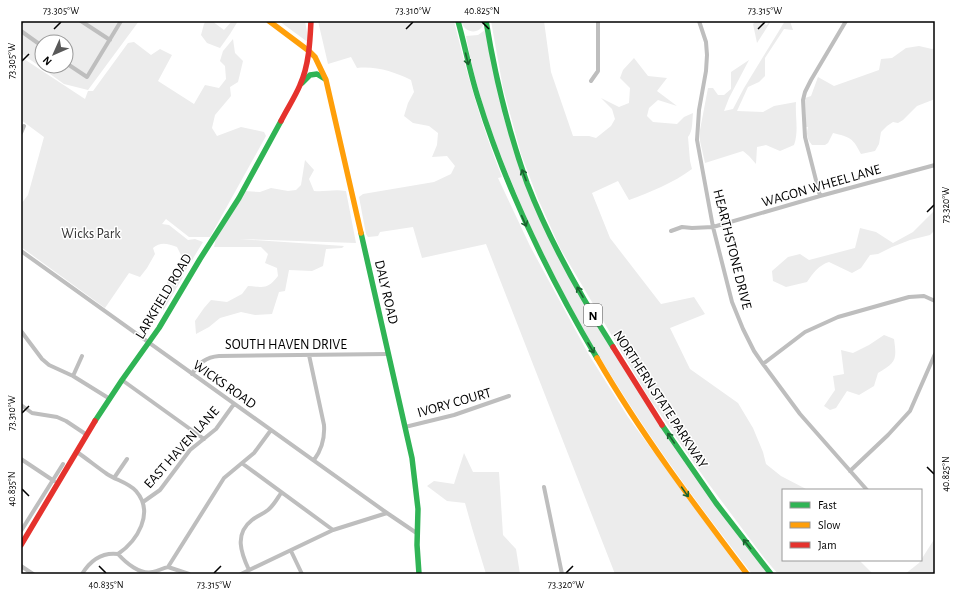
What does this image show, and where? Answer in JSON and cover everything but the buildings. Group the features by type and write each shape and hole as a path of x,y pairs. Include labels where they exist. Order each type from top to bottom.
{"main road":[{"path":"269,21 310,51"},
{"path":"310,51 311,21"},
{"name":"N","path":"458,21 476,90 493,144 517,205 550,276 585,339 638,423 691,501 746,574"},
{"name":"NORTHERN STATE PARKWAY","path":"486,21 494,71 508,127 532,195 556,246 605,334 662,426 707,490 771,574"},
{"name":"DALY ROAD","path":"310,51 315,57 326,80 405,427 416,484 419,574"},
{"name":"LARKFIELD ROAD","path":"21,545 110,399 162,323 200,258 239,198 300,85 308,63 310,51"},
{"path":"300,85 310,76 317,74 326,80"}],"street":[{"path":"81,21 110,40"},
{"path":"74,68 87,77 121,21"},
{"path":"591,81 598,71 598,21"},
{"name":"HEARTHSTONE DRIVE","path":"699,21 706,42 707,55 706,71 699,110 697,140 714,227 732,302 743,330 763,364 800,414 866,489"},
{"path":"820,196 805,137 803,100 809,84 846,21"},
{"path":"21,31 34,40"},
{"path":"21,133 24,126"},
{"name":"WAGON WHEEL LANE","path":"671,231 682,227 714,227 820,196 935,165"},
{"name":"WICKS ROAD","path":"21,251 418,534"},
{"path":"763,364 805,332 838,317 909,297 924,296 935,301"},
{"path":"21,331 23,337 48,365 73,376 110,399"},
{"name":"SOUTH HAVEN DRIVE","path":"192,374 202,361 211,356 388,354"},
{"path":"850,471 888,435 910,410 935,354"},
{"path":"309,355 325,435 320,453 314,460"},
{"path":"73,376 82,356"},
{"path":"122,380 204,439"},
{"name":"IVORY COURT","path":"405,427 454,415 509,396"},
{"name":"EAST HAVEN LANE","path":"143,502 160,490 190,450 216,429 234,404"},
{"path":"21,405 32,413 57,417 66,421 88,435"},
{"path":"168,567 224,478 254,453 271,430"},
{"path":"77,452 114,478 132,487 143,502 144,517 139,532 127,548 118,554"},
{"path":"21,459 57,484"},
{"path":"114,478 127,459"},
{"path":"21,532 63,464"},
{"path":"242,464 333,530"},
{"path":"544,487 562,574"},
{"path":"249,570 240,548 241,534 251,521 268,510 281,493"},
{"path":"241,574 333,530 387,513"},
{"path":"291,551 302,574"},
{"path":"82,574 91,562 98,557 111,553 118,554 130,565 144,572 152,572 168,567 189,574"},
{"path":"21,566 33,574"}],"green space":[{"path":"21,21 139,21 88,90 64,84 50,74 74,74 74,34 34,34 34,62 21,53"},
{"path":"206,21 212,21 224,30 232,21 238,21 220,48 207,43 201,35"},
{"path":"279,21 305,21 309,43"},
{"path":"318,21 454,21 475,100 502,177 498,178 530,246 589,355 628,417 743,574 615,574 486,244 422,258 413,227 380,232 378,236 368,237 366,234 359,197 363,194 434,182 451,174 455,166 447,156 432,157 437,145 438,133 429,126 413,123 404,116 408,103 414,92 411,80 385,70 357,68 351,57 328,64"},
{"path":"461,21 484,21 483,26 480,29 473,32 466,29"},
{"path":"491,21 544,21 551,72 573,136 589,136 596,138 611,126 615,119 612,109 601,98 619,107 629,103 630,88 620,78 623,70 634,58 648,76 667,78 657,91 677,106 658,100 649,108 647,116 653,122 677,124 684,117 693,113 692,129 688,137 692,169 662,187 629,200 618,181 592,193 610,238 661,304 694,297 705,314 670,328 690,369 738,403 753,428 763,452 766,464 781,476 806,489 782,489 782,561 860,561 873,574 778,574 765,559 708,483 647,395 560,248 538,199 521,154 503,88"},
{"path":"756,21 767,25 769,21 771,21 757,43 753,24"},
{"path":"785,21 790,21 793,30 784,29 765,58 765,76 759,82 748,87 737,111 763,112 774,106 796,102 797,129 794,145 780,151 766,145 757,147 756,164 743,151 705,163 700,141 700,130 708,88 713,88 718,95 724,95 731,89 731,72 749,60 729,98 724,111 733,109 744,88"},
{"path":"485,30 503,116 537,210 631,379 769,574 752,574 661,452 590,341 548,263 529,224 505,165 479,93 466,36 478,35"},
{"name":"Wicks Park","path":"233,39 235,53 243,61 238,82 230,87 231,96 215,115 212,128 217,136 241,127 264,132 266,136 210,237 189,237 166,219 162,224 169,225 188,240 195,239 203,242 186,270 177,267 182,257 177,247 159,244 153,248 155,254 140,277 129,273 105,308 21,247 21,204 28,195 44,137 21,120 21,57 34,66 34,74 47,74 85,99 88,91 93,91 128,43 134,42 151,55 160,49 172,55 158,81 194,104 205,85 219,88 226,79 225,66 220,61 223,51"},
{"path":"919,46 932,49 935,48 935,99 917,106 898,123 893,122 887,126 881,132 879,144 875,151 861,154 853,141 833,133 828,143 825,145 812,145 807,137 808,127 806,127 805,98 811,96 818,77 834,86 879,70 881,59 892,58 906,48"},
{"path":"305,160 314,170 309,179 314,191 346,191 356,243 239,239 344,246 342,248 326,249 323,266 312,271 289,270 285,291 279,292 272,314 255,315 241,312 220,318 209,327 196,334 195,321 211,300 227,302 242,294 248,286 268,286 278,276 277,268 265,263 268,254 261,247 214,247 216,238 244,191 260,192 271,188 288,191 296,190 301,185"},
{"path":"935,210 935,230 930,235 910,240 878,254 870,255 861,268 852,273 829,262 816,270 807,282 786,287 773,281 772,271 788,257 800,254 809,260 855,248 860,228 876,232 893,243 913,232"},
{"path":"174,275 183,277 163,311 163,301 167,291 167,280"},
{"path":"884,335 894,339 895,356 894,360 889,366 878,373 874,386 859,395 847,391 836,408 830,410 824,406 835,390 833,376 844,374 841,350 853,353"},
{"path":"464,453 473,472 499,472 503,535 516,549 520,574 486,574 465,503 447,501 427,486 434,481 454,484"},
{"path":"935,538 935,574 905,574 922,561 922,558"}],"traffic: fast":[{"path":"458,21 478,98 489,132 515,198 545,263 597,358"},
{"path":"486,21 503,103 527,183 545,225 566,267 613,347"},
{"path":"302,83 310,75 317,74 325,79"},
{"path":"95,421 159,328 200,259 239,198 281,121"},
{"path":"361,233 412,458 418,509 417,545 419,574"},
{"path":"662,425 716,503 771,574"}],"traffic: slow":[{"path":"269,21 315,57 326,80 361,233"},
{"path":"597,358 650,441 747,574"}],"traffic: jam":[{"path":"281,121 298,90 303,77 307,61 311,21"},
{"path":"613,347 662,425"},
{"path":"21,545 95,421"}]}
